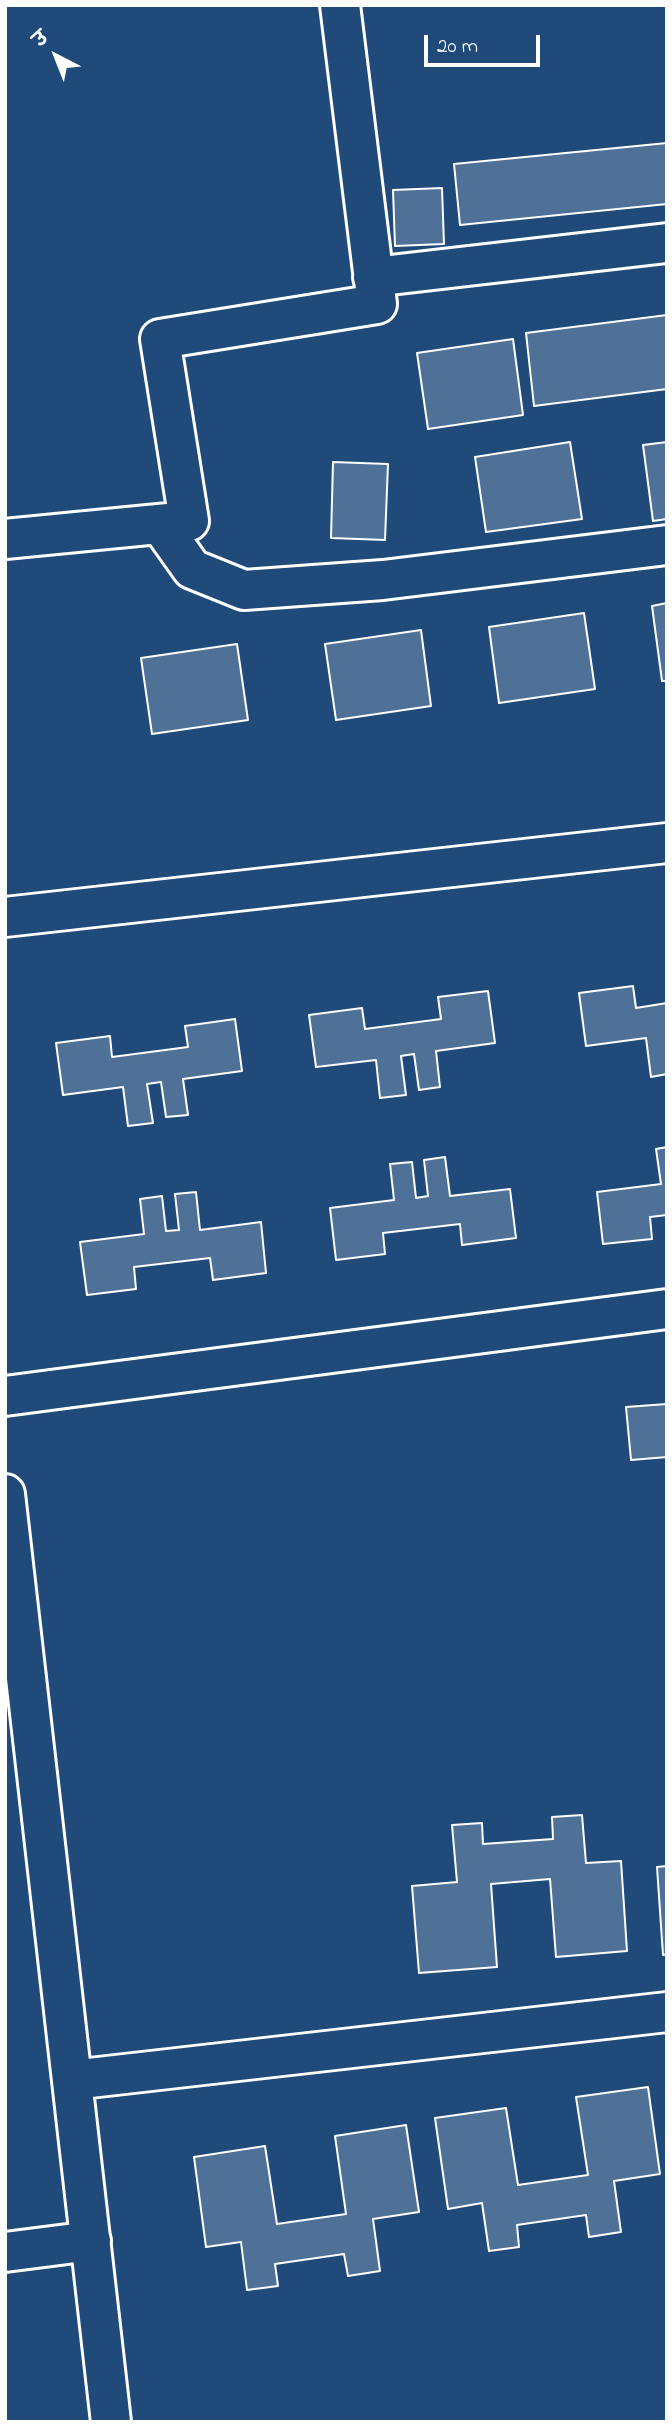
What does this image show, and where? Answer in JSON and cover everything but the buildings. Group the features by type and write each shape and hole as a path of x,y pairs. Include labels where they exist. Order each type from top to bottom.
{"street":[{"path":"5,539 189,521 160,339 377,304 340,5"},
{"path":"373,277 667,243"},
{"path":"160,524 192,569 244,590 383,580 667,545"},
{"path":"5,917 667,843"},
{"path":"5,1396 667,1309"},
{"path":"5,1494 111,2422"},
{"path":"72,2080 667,2012"},
{"path":"5,2252 91,2241"}]}
